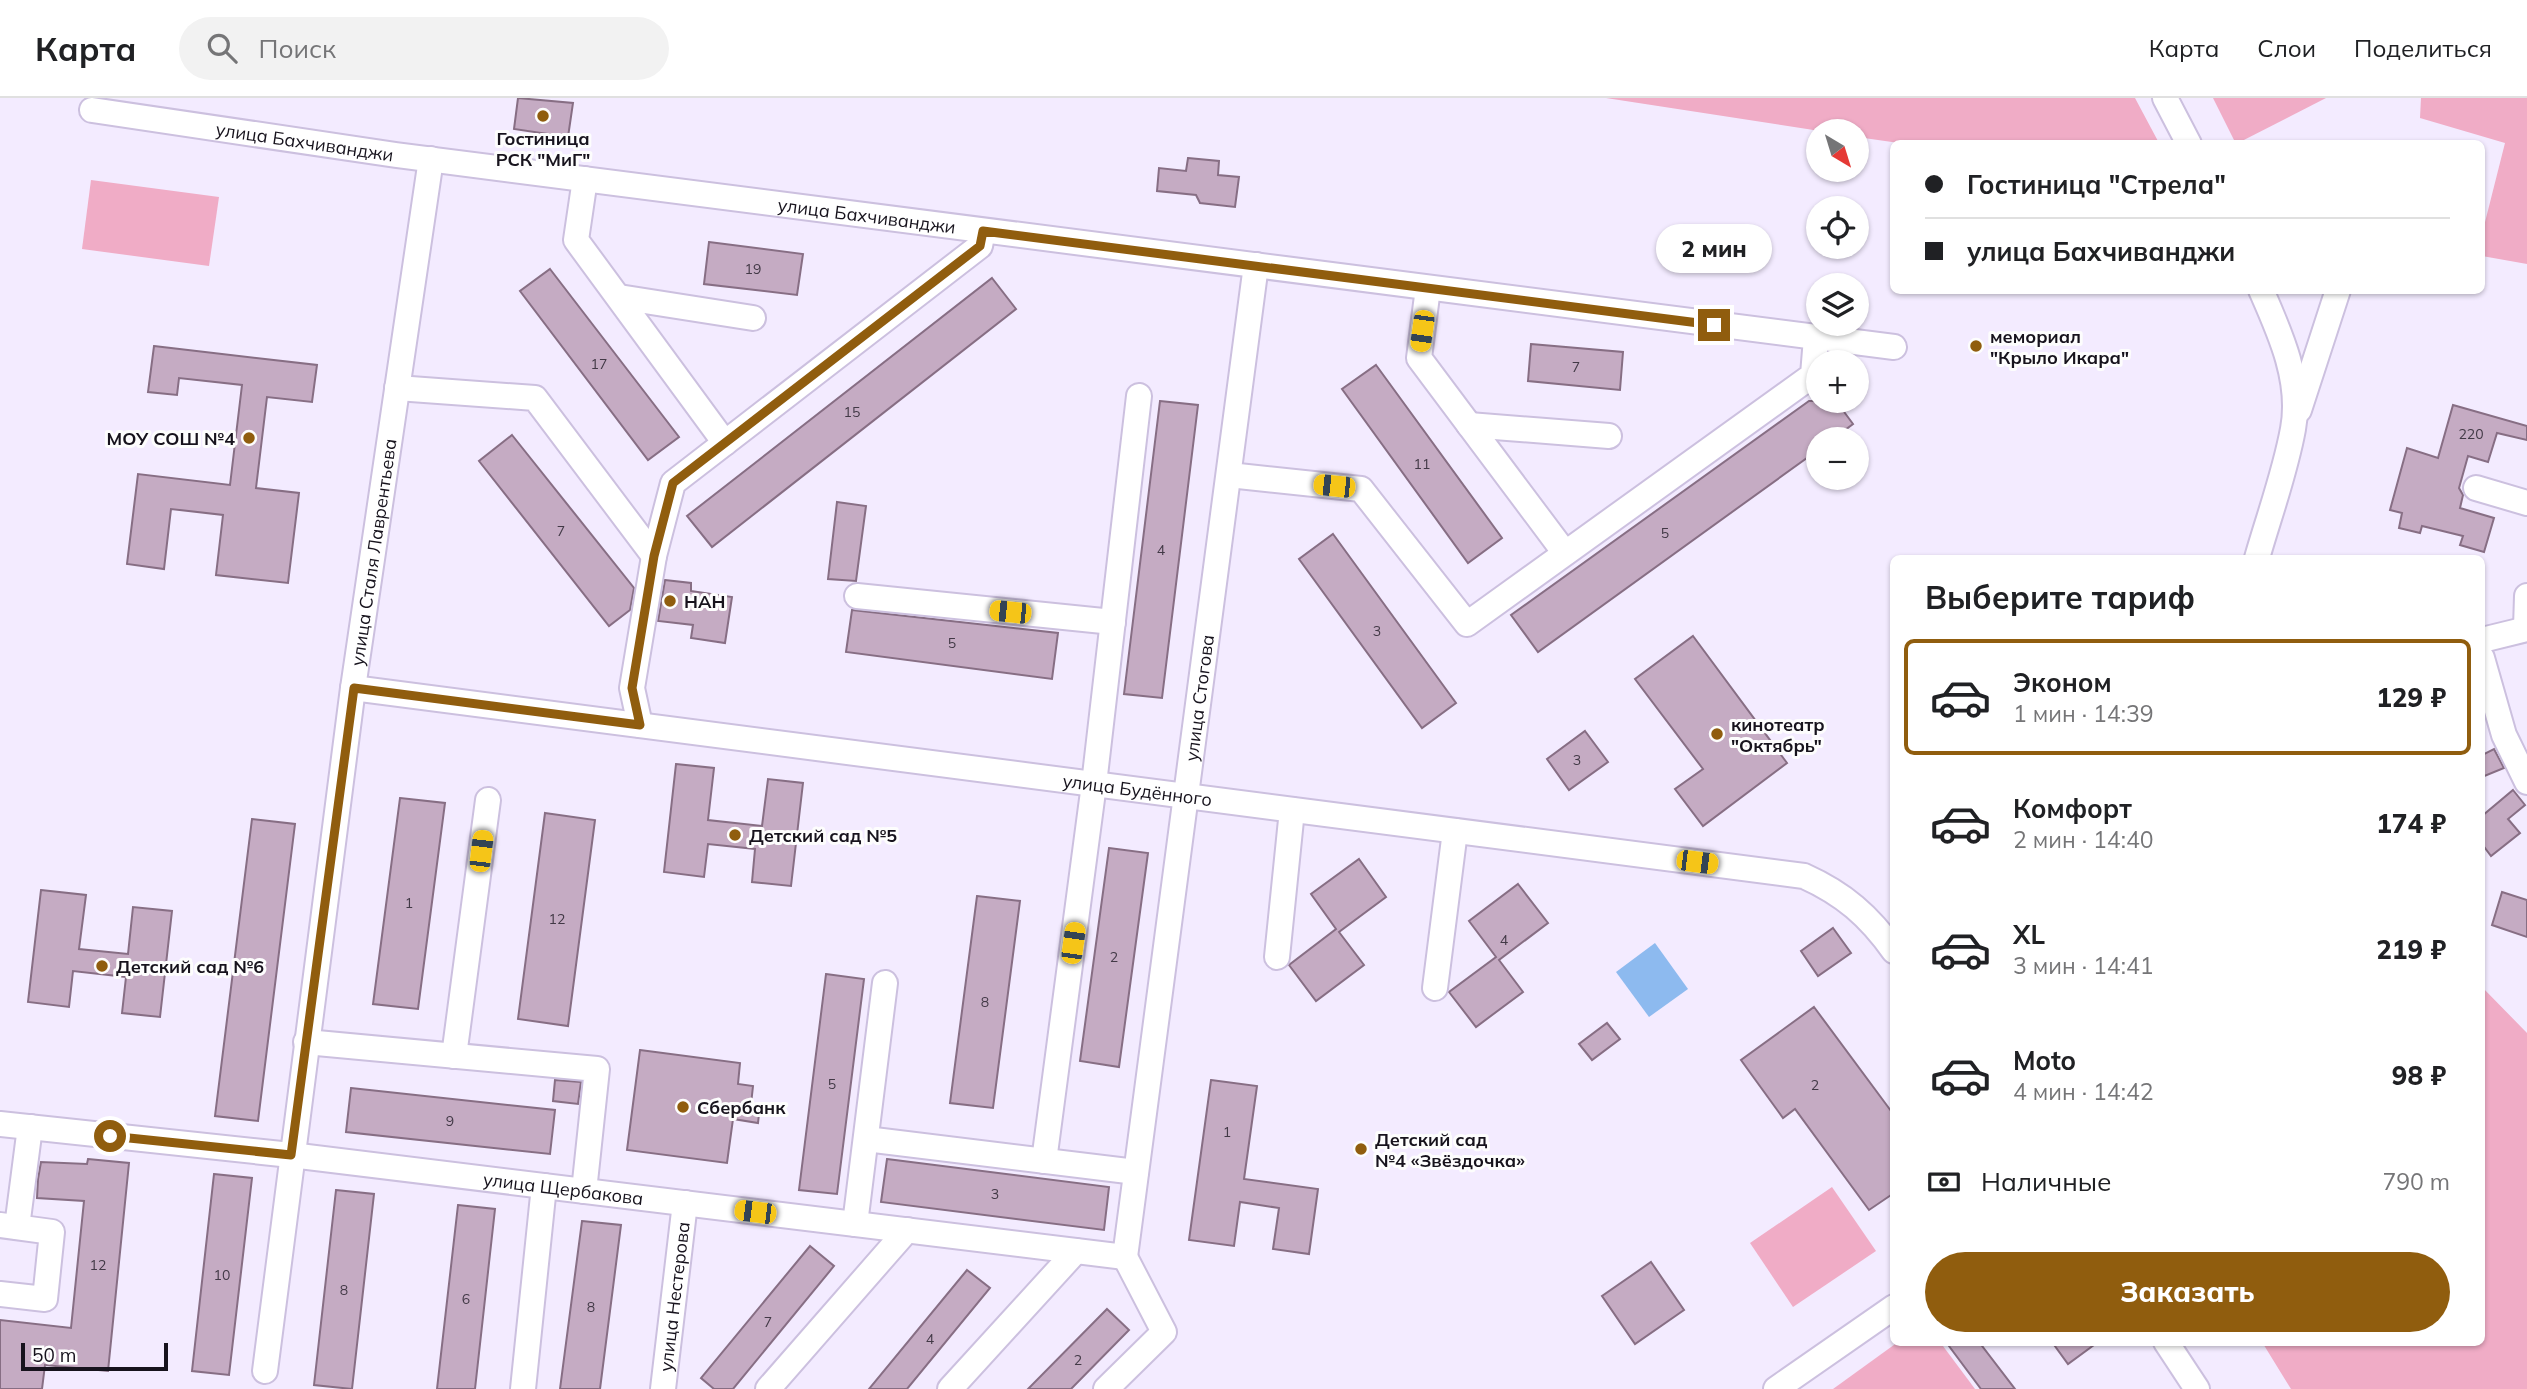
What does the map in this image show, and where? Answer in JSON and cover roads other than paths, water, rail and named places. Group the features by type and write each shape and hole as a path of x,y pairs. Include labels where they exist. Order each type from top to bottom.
{"street":[{"path":"2165,98 2187,140"},
{"name":"улица Бахчиванджи","path":"92,110 431,159 1894,347"},
{"name":"улица Сталя Лаврентьева","path":"265,1371 291,1155 354,688 431,159"},
{"path":"586,179 576,240 725,443"},
{"path":"640,725 632,688 654,556 673,483 980,246 983,231"},
{"name":"улица Стогова","path":"1125,1257 1256,265"},
{"path":"1428,288 1419,358 1564,553"},
{"path":"2263,294 2289,362 2294,393 2294,428"},
{"path":"2258,555 2336,294"},
{"path":"619,298 753,318"},
{"path":"1229,475 1361,489 1466,624 1812,375 1816,338"},
{"path":"397,388 535,398 654,556"},
{"path":"1044,1161 1094,784 1139,396"},
{"path":"1469,425 1609,436"},
{"path":"2476,488 2527,503"},
{"path":"856,596 1113,622"},
{"path":"2485,639 2526,628 2527,596"},
{"path":"2485,668 2504,735 2527,782"},
{"name":"улица Будённого","path":"354,688 1804,876 1834,890 1863,912 1890,946"},
{"path":"454,1056 488,800"},
{"path":"1278,957 1293,810"},
{"path":"1435,988 1455,831"},
{"path":"855,1224 885,984"},
{"path":"306,1042 597,1069 584,1191"},
{"name":"улица Щербакова","path":"0,1124 291,1155 1125,1257"},
{"path":"0,1294 45,1299 52,1232 9,1226 30,1127"},
{"path":"866,1139 1136,1172"},
{"path":"523,1389 544,1186"},
{"name":"улица Нестерова","path":"663,1389 685,1203"},
{"path":"768,1389 906,1230"},
{"path":"950,1389 1076,1251"},
{"path":"1106,1389 1164,1332 1125,1257"},
{"path":"1776,1389 1890,1310"},
{"path":"2169,1346 2197,1389"}],"water":[{"path":"1655,943 1688,989 1649,1017 1616,972"}],"place":[{"name":"Гостиница РСК \"МиГ\"","path":"543,116"},
{"name":"мемориал \"Крыло Икара\"","path":"1976,346"},
{"name":"МОУ СОШ №4","path":"249,438"},
{"name":"НАН","path":"670,601"},
{"name":"кинотеатр \"Октябрь\"","path":"1717,734"},
{"name":"Детский сад №5","path":"735,835"},
{"name":"Детский сад №6","path":"102,966"},
{"name":"Сбербанк","path":"683,1107"},
{"name":"Детский сад №4 «Звёздочка»","path":"1361,1149"}]}
